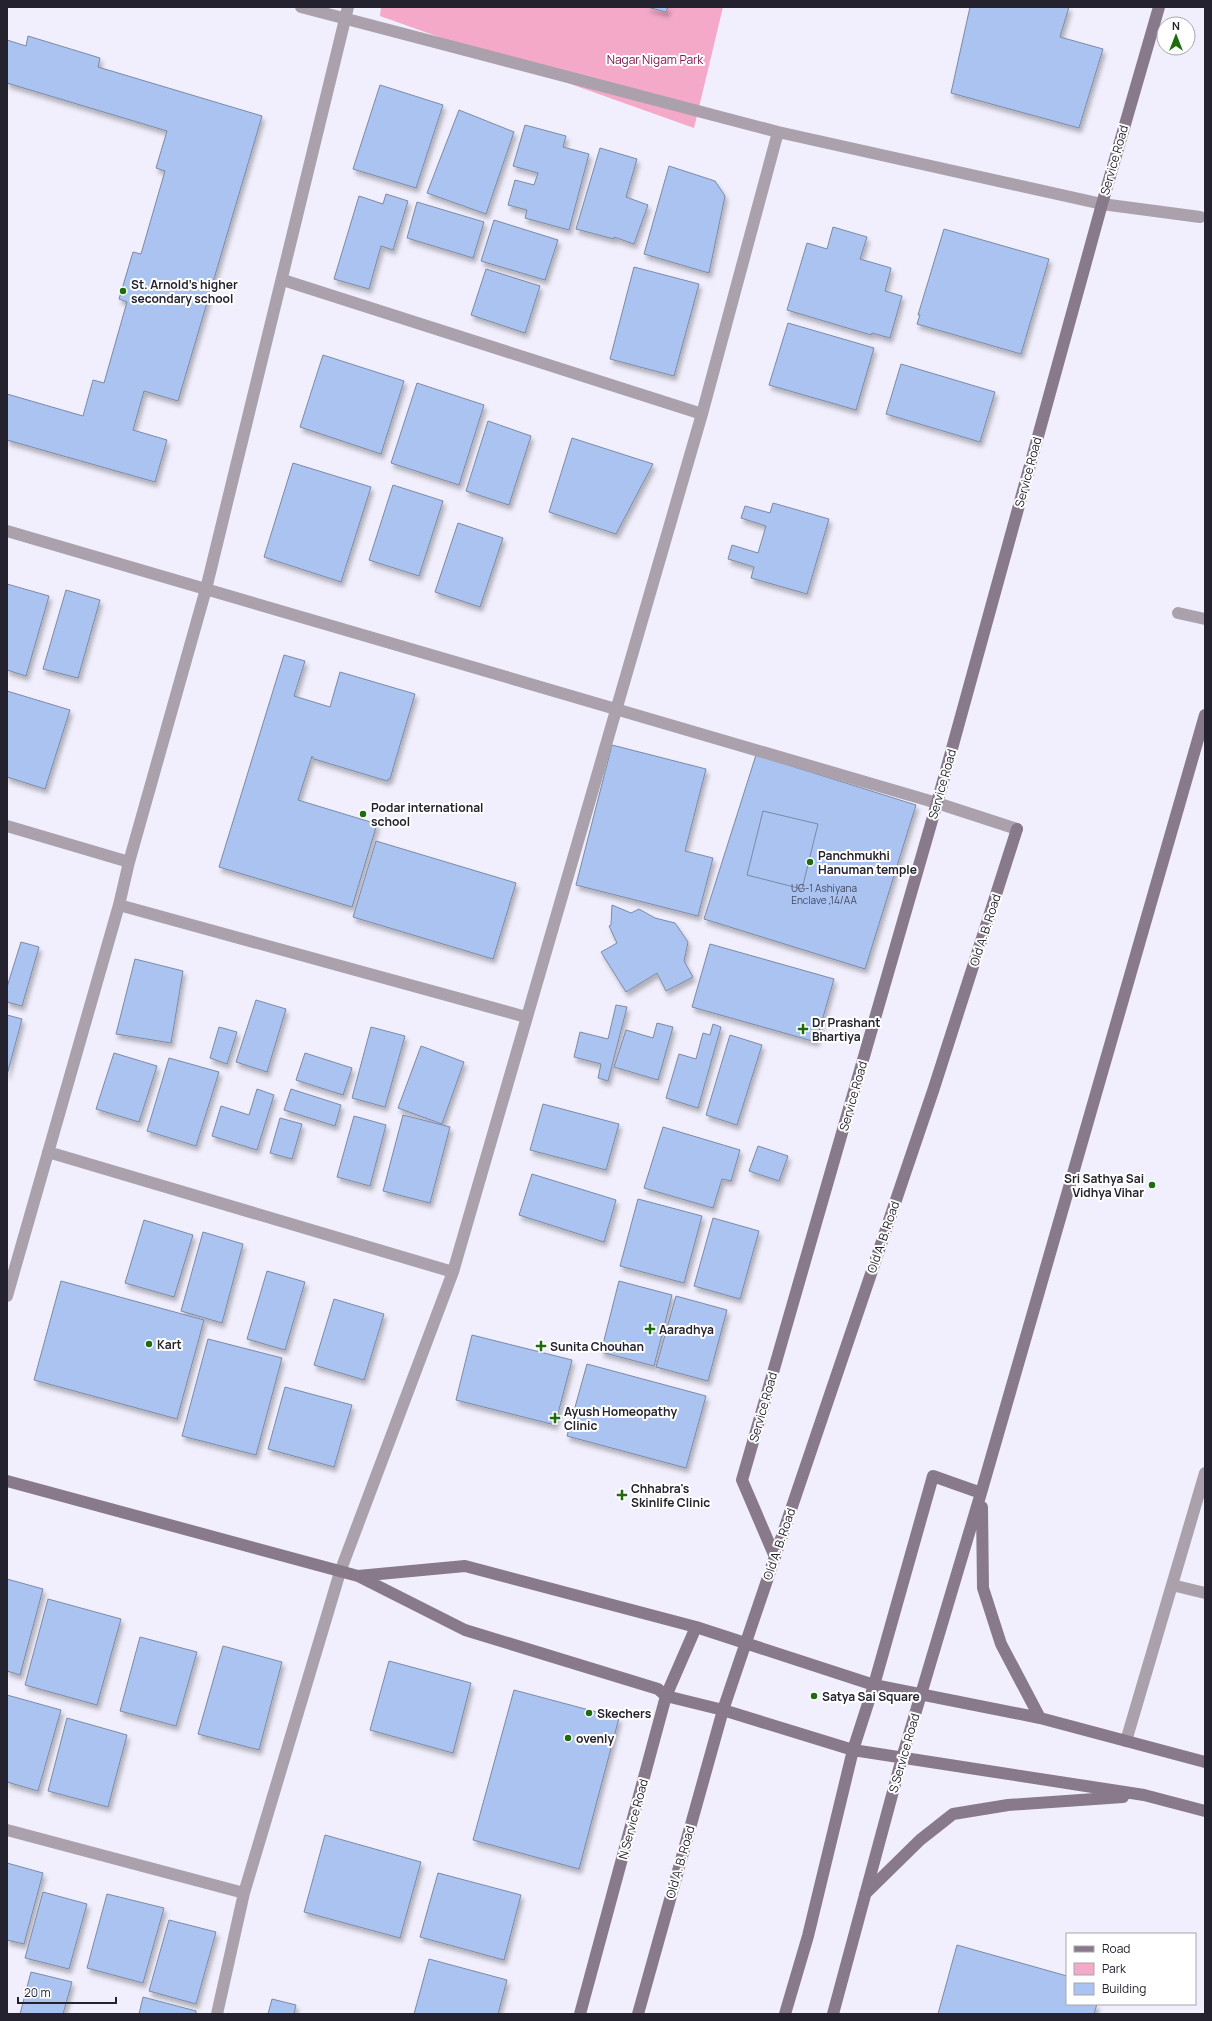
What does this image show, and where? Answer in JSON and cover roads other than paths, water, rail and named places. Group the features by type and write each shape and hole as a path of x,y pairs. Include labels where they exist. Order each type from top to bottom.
{"street":[{"path":"301,7 346,13 778,132 1102,204 1200,217"},
{"name":"Service Road","path":"775,1556 742,1480 937,803 1102,204 1159,7"},
{"path":"7,1296 119,905 129,862 206,589 283,280 346,13"},
{"path":"217,2014 244,1893 340,1572 453,1272 615,709 702,414 778,132"},
{"path":"283,280 702,414"},
{"path":"7,531 937,803"},
{"path":"1178,613 1205,619"},
{"path":"1040,1718 1001,1644 982,1588 982,1493 1205,715"},
{"name":"Old A. B. Road","path":"745,1644 934,1088 1017,829 937,803"},
{"path":"7,826 129,862"},
{"path":"119,905 526,1017"},
{"path":"48,1152 453,1272"},
{"path":"1126,1741 1205,1473"},
{"path":"785,2014 808,1936 853,1750 874,1685 933,1476 982,1493"},
{"path":"7,1481 358,1576 465,1630 658,1689 666,1696 723,1710 853,1750 1144,1795 1205,1811"},
{"name":"S Service Road","path":"833,2014 902,1758 982,1493"},
{"path":"358,1576 465,1566 696,1627 874,1685 1040,1718 1205,1762"},
{"path":"1172,1585 1205,1593"},
{"name":"N Service Road","path":"580,2014 666,1696 696,1627"},
{"path":"723,1710 745,1644"},
{"name":"Old A. B. Road","path":"638,2014 723,1710"},
{"path":"864,1895 920,1840 953,1814 1008,1806 1144,1795"},
{"path":"7,1830 244,1893"}],"place":[{"name":"St. Arnold's higher secondary school","path":"123,291"},
{"name":"Podar international school","path":"363,814"},
{"name":"Panchmukhi Hanuman temple","path":"810,862"},
{"name":"Dr Prashant Bhartiya","path":"803,1029"},
{"name":"Sri Sathya Sai Vidhya Vihar","path":"1152,1185"},
{"name":"Aaradhya","path":"650,1329"},
{"name":"Kart","path":"149,1344"},
{"name":"Sunita Chouhan","path":"541,1346"},
{"name":"Ayush Homeopathy Clinic","path":"555,1418"},
{"name":"Chhabra's Skinlife Clinic","path":"622,1495"},
{"name":"Satya Sai Square","path":"814,1696"},
{"name":"Skechers","path":"589,1713"},
{"name":"ovenly","path":"568,1738"}],"park label":[{"name":"Nagar Nigam Park","path":"655,59"}]}
